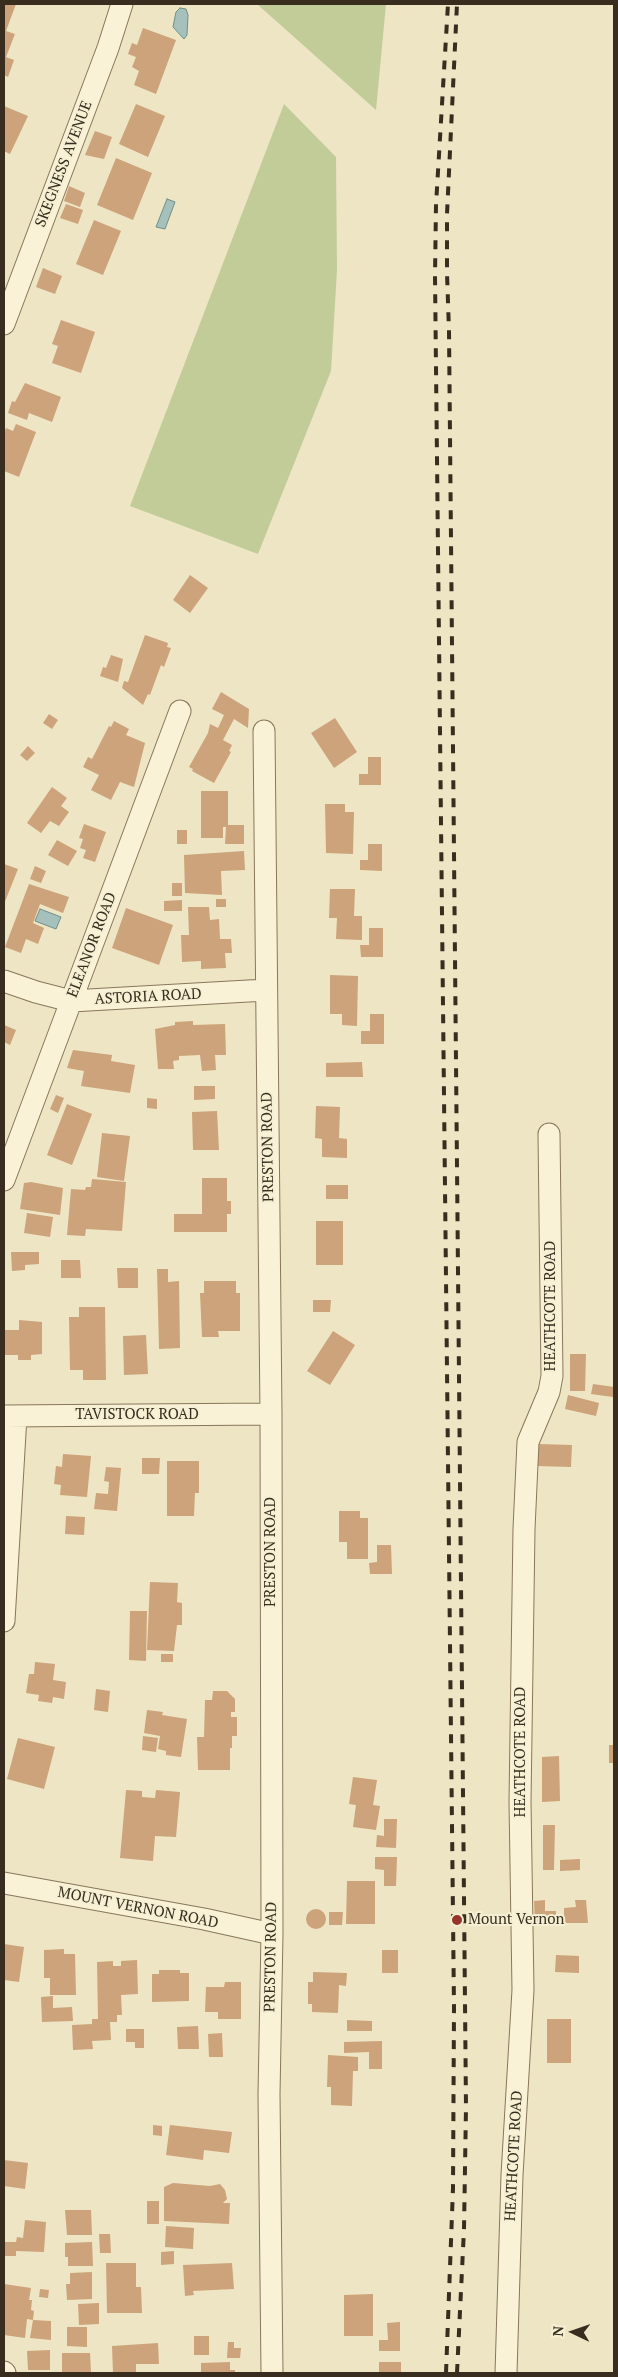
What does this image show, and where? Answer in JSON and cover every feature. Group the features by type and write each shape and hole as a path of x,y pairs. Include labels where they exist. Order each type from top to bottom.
{"street":[{"name":"SKEGNESS AVENUE","path":"4,324 108,48 122,4"},
{"name":"ELEANOR ROAD","path":"4,1180 180,711"},
{"name":"PRESTON ROAD","path":"264,731 271,1414 272,1934 269,2094 272,2373"},
{"name":"ASTORIA ROAD","path":"4,980 36,992 71,1001 266,990"},
{"name":"HEATHCOTE ROAD","path":"506,2373 512,2176 523,1990 520,1802 524,1529 528,1451 533,1426 549,1392 552,1376 548,1134"},
{"name":"TAVISTOCK ROAD","path":"10,1416 271,1414"},
{"path":"4,1621 10,1416"},
{"name":"MOUNT VERNON ROAD","path":"4,1883 204,1919 272,1934"}],"green space":[{"path":"257,4 386,4 376,110"},
{"path":"284,104 336,157 337,270 331,371 258,554 130,506"}],"water":[{"path":"180,8 186,9 188,15 187,35 184,39 173,27 176,12"},
{"path":"167,199 175,202 165,229 156,227"},
{"path":"40,909 61,917 56,929 35,921"}],"building":[{"path":"4,4 16,4 6,31 15,34 6,57 14,60 8,77 4,75"},
{"path":"143,28 176,40 156,94 134,85 139,71 132,67 136,57 128,54 132,43 137,45"},
{"path":"136,104 165,116 148,157 119,144"},
{"path":"4,106 28,116 10,154 4,151"},
{"path":"95,131 112,137 104,159 85,155"},
{"path":"116,158 152,173 133,220 97,205"},
{"path":"69,186 85,193 80,207 64,201"},
{"path":"66,204 83,210 78,224 60,218"},
{"path":"94,220 121,231 103,275 76,264"},
{"path":"43,268 62,276 55,294 36,287"},
{"path":"61,320 95,332 81,373 52,363 58,346 52,344"},
{"path":"25,383 61,397 52,422 29,413 27,420 8,413 12,401 15,402"},
{"path":"16,424 36,432 19,477 4,471 4,433 6,428 13,431"},
{"path":"190,575 208,588 190,613 173,600"},
{"path":"145,635 168,643 167,647 171,648 164,667 161,665 150,695 148,694 143,705 122,688 124,681 128,682"},
{"path":"111,655 123,659 118,682 100,676 103,667 106,668"},
{"path":"221,692 249,709 248,728 234,719 223,740 232,745 229,751 231,752 214,783 192,771 193,769 189,767 208,733 210,724 218,728 224,715 212,709"},
{"path":"49,714 58,720 52,729 43,723"},
{"path":"335,718 357,752 334,768 311,733"},
{"path":"114,721 129,729 126,735 145,743 134,787 120,782 111,800 91,790 99,775 83,767 88,757 92,759 109,726 111,727"},
{"path":"28,746 35,753 27,761 20,755"},
{"path":"368,757 381,757 381,785 359,785 359,774 368,774"},
{"path":"52,787 67,798 61,806 69,812 59,826 50,821 41,833 27,823"},
{"path":"201,791 228,791 228,825 244,825 244,844 225,844 226,827 223,827 223,838 201,838"},
{"path":"325,804 345,804 345,812 354,812 353,854 326,853"},
{"path":"84,824 106,832 95,862 83,858 86,850 80,848 83,839 79,838"},
{"path":"177,830 187,830 187,844 177,844"},
{"path":"57,840 77,851 68,866 48,855"},
{"path":"368,844 382,844 382,871 360,870 360,860 368,860"},
{"path":"244,851 245,870 221,871 222,895 185,893 184,855"},
{"path":"4,864 18,869 4,904"},
{"path":"35,866 46,871 41,883 30,879"},
{"path":"172,883 182,883 182,896 172,896"},
{"path":"29,884 69,897 63,913 40,904 33,923 44,928 38,944 26,939 21,953 5,947"},
{"path":"330,889 355,889 354,916 362,916 362,940 336,939 337,918 329,918"},
{"path":"216,899 226,899 226,907 216,907"},
{"path":"182,900 182,911 164,911 164,901"},
{"path":"188,907 209,907 210,920 219,919 220,939 231,939 232,953 225,953 226,968 201,969 201,961 182,962 181,935 189,935"},
{"path":"126,908 173,925 159,965 112,948"},
{"path":"369,928 383,928 383,957 361,957 360,945 369,945"},
{"path":"330,975 358,976 357,1026 342,1025 342,1014 330,1014"},
{"path":"370,1014 384,1014 384,1044 361,1044 361,1031 370,1031"},
{"path":"193,1021 193,1025 225,1024 226,1055 215,1055 216,1070 202,1071 200,1055 179,1056 179,1060 173,1061 174,1069 158,1069 155,1029 175,1025 175,1022"},
{"path":"4,1025 16,1030 10,1045 4,1042"},
{"path":"73,1050 112,1055 111,1061 135,1065 130,1093 81,1086 84,1071 67,1068"},
{"path":"362,1062 363,1077 326,1077 326,1063"},
{"path":"194,1086 215,1086 215,1099 194,1100"},
{"path":"56,1095 64,1098 58,1113 50,1109"},
{"path":"147,1098 157,1099 157,1109 147,1108"},
{"path":"67,1104 92,1114 72,1165 47,1155"},
{"path":"316,1106 340,1107 339,1138 347,1139 347,1158 322,1157 322,1139 315,1138"},
{"path":"217,1111 219,1150 193,1150 192,1112"},
{"path":"102,1133 130,1136 124,1181 97,1177"},
{"path":"202,1178 227,1178 227,1201 231,1201 231,1214 227,1214 227,1232 174,1232 174,1214 202,1214"},
{"path":"92,1179 126,1182 122,1231 86,1229 85,1236 67,1235 71,1189 85,1190 86,1187 91,1187"},
{"path":"31,1182 63,1188 60,1215 20,1209 24,1183"},
{"path":"326,1185 348,1185 348,1199 326,1199"},
{"path":"27,1213 53,1217 50,1237 24,1233"},
{"path":"316,1221 343,1221 343,1265 316,1265"},
{"path":"11,1252 39,1252 39,1264 25,1265 25,1270 12,1271"},
{"path":"61,1260 80,1260 81,1278 61,1278"},
{"path":"117,1268 138,1268 138,1288 118,1288"},
{"path":"157,1269 168,1269 168,1282 179,1281 180,1348 159,1349"},
{"path":"204,1281 236,1281 236,1293 240,1293 240,1331 218,1331 219,1337 202,1337 200,1293 204,1293"},
{"path":"313,1300 331,1300 330,1312 313,1312"},
{"path":"79,1307 105,1307 106,1380 83,1380 83,1370 70,1370 69,1317 79,1317"},
{"path":"19,1320 42,1322 42,1354 31,1355 31,1360 18,1360 18,1355 4,1355 4,1330 19,1330"},
{"path":"333,1331 355,1345 330,1385 307,1371"},
{"path":"146,1335 148,1374 124,1375 123,1336"},
{"path":"570,1354 586,1354 585,1391 570,1391"},
{"path":"593,1384 614,1387 613,1397 591,1394"},
{"path":"568,1395 599,1403 596,1416 565,1409"},
{"path":"538,1444 572,1445 571,1467 537,1466"},
{"path":"63,1454 91,1456 87,1497 60,1495 61,1485 54,1484 56,1466 62,1467"},
{"path":"142,1458 160,1458 159,1474 142,1474"},
{"path":"167,1461 199,1461 199,1493 195,1493 194,1516 167,1516"},
{"path":"106,1467 121,1468 117,1511 94,1509 96,1493 108,1494 109,1482 104,1481"},
{"path":"339,1511 360,1511 360,1518 368,1518 368,1559 347,1559 347,1542 339,1542"},
{"path":"66,1516 85,1517 84,1535 65,1534"},
{"path":"377,1545 391,1545 392,1574 370,1574 369,1563 377,1562"},
{"path":"150,1582 178,1583 177,1602 182,1603 182,1625 177,1625 174,1651 147,1650"},
{"path":"130,1611 147,1611 146,1661 129,1660"},
{"path":"161,1654 173,1654 173,1662 161,1662"},
{"path":"35,1662 55,1664 53,1680 66,1682 64,1699 53,1697 52,1703 38,1701 39,1695 26,1693 29,1674 34,1674"},
{"path":"96,1689 110,1691 108,1712 94,1710"},
{"path":"213,1691 227,1691 235,1699 235,1712 231,1712 231,1717 237,1717 237,1736 232,1736 230,1770 198,1770 197,1737 204,1737 205,1700 212,1700"},
{"path":"147,1710 163,1712 162,1715 187,1719 181,1757 166,1755 166,1751 158,1749 160,1736 144,1733"},
{"path":"143,1736 158,1738 156,1752 142,1750"},
{"path":"18,1738 55,1747 44,1789 7,1779"},
{"path":"609,1745 614,1745 614,1763 609,1763"},
{"path":"559,1756 560,1801 542,1802 542,1757"},
{"path":"353,1777 377,1780 373,1805 380,1806 376,1830 353,1827 356,1805 349,1804"},
{"path":"126,1790 142,1791 142,1797 155,1798 156,1790 180,1792 176,1837 155,1836 153,1861 120,1858"},
{"path":"384,1819 397,1819 396,1848 376,1847 377,1835 384,1836"},
{"path":"543,1825 555,1825 554,1870 543,1870"},
{"path":"375,1857 397,1857 396,1886 384,1886 384,1870 375,1869"},
{"path":"580,1859 580,1870 560,1871 560,1860"},
{"path":"347,1881 375,1881 375,1924 346,1924"},
{"path":"545,1900 545,1911 556,1911 556,1925 535,1925 534,1901"},
{"path":"575,1900 586,1900 588,1923 558,1923 558,1917 564,1917 564,1908 576,1907"},
{"path":"316,1909 323,1912 326,1919 323,1926 316,1929 309,1926 306,1919 309,1912"},
{"path":"329,1912 343,1912 342,1925 329,1925"},
{"path":"4,1944 24,1947 19,1982 4,1980"},
{"path":"64,1949 64,1954 75,1954 76,1995 50,1995 50,1978 44,1978 44,1950"},
{"path":"382,1950 398,1950 398,1973 382,1973"},
{"path":"556,1955 579,1956 579,1973 555,1972"},
{"path":"137,1960 138,1994 121,1995 122,2015 117,2015 117,2022 110,2022 111,2040 92,2041 93,2049 73,2050 72,2025 92,2024 92,2019 98,2019 97,1962 113,1961 113,1966 121,1966 121,1961"},
{"path":"159,1970 180,1970 180,1973 189,1973 189,2001 152,2002 152,1974 159,1974"},
{"path":"313,1972 347,1973 346,1986 339,1985 338,2013 312,2012 312,2004 308,2004 308,1982 313,1982"},
{"path":"225,1982 241,1982 241,2019 218,2019 218,2012 205,2012 206,1987 224,1987"},
{"path":"53,1996 53,2008 72,2007 73,2021 42,2022 41,1997"},
{"path":"547,2019 571,2019 571,2063 547,2063"},
{"path":"347,2020 372,2021 372,2031 347,2031"},
{"path":"198,2026 199,2049 178,2049 177,2027"},
{"path":"126,2029 144,2029 144,2048 135,2048 135,2042 126,2042"},
{"path":"222,2033 223,2057 209,2057 208,2034"},
{"path":"382,2041 382,2069 369,2069 369,2052 344,2053 344,2042"},
{"path":"328,2055 358,2057 358,2071 353,2071 352,2106 331,2105 331,2087 327,2087"},
{"path":"153,2125 162,2126 162,2136 153,2135"},
{"path":"170,2125 232,2132 229,2153 204,2150 203,2160 166,2155"},
{"path":"4,2160 28,2163 25,2189 4,2186"},
{"path":"173,2183 210,2186 220,2184 225,2190 227,2199 223,2203 230,2203 229,2224 164,2221 164,2187"},
{"path":"147,2201 159,2201 159,2224 147,2224"},
{"path":"65,2210 91,2210 92,2235 67,2235"},
{"path":"25,2220 46,2222 44,2252 16,2251 16,2256 4,2256 4,2242 16,2242 17,2237 23,2238"},
{"path":"166,2226 194,2228 193,2249 165,2247"},
{"path":"99,2234 110,2234 111,2253 100,2253"},
{"path":"92,2242 93,2266 68,2266 68,2257 65,2257 65,2243"},
{"path":"174,2251 174,2264 161,2265 161,2252"},
{"path":"106,2263 136,2263 136,2287 141,2287 142,2313 107,2313"},
{"path":"232,2263 234,2289 193,2291 194,2295 185,2296 183,2265"},
{"path":"92,2272 92,2299 67,2300 66,2284 70,2284 70,2273"},
{"path":"4,2284 31,2288 29,2300 32,2300 33,2320 27,2319 25,2338 4,2335"},
{"path":"40,2289 49,2290 48,2298 39,2297"},
{"path":"373,2294 373,2336 344,2336 344,2295"},
{"path":"99,2303 99,2324 79,2325 78,2304"},
{"path":"33,2320 51,2321 51,2340 30,2338"},
{"path":"400,2322 400,2351 379,2351 379,2340 388,2340 387,2323"},
{"path":"67,2327 87,2327 87,2347 67,2346"},
{"path":"194,2336 209,2336 209,2355 194,2355"},
{"path":"228,2342 234,2342 234,2348 241,2348 240,2358 227,2358"},
{"path":"158,2343 159,2364 136,2364 136,2373 113,2373 112,2346"},
{"path":"50,2350 50,2370 28,2370 27,2351"},
{"path":"62,2353 90,2353 91,2373 62,2373"},
{"path":"230,2362 230,2370 235,2370 235,2373 201,2373 201,2363"},
{"path":"379,2362 401,2362 401,2373 379,2373"}],"railway":[{"path":"446,2373 453,2188 454,2008 435,276 436,205 448,4"},
{"path":"457,4 447,214 447,273 466,2107 464,2229 457,2373"}],"place":[{"name":"Mount Vernon","path":"457,1920"}]}
